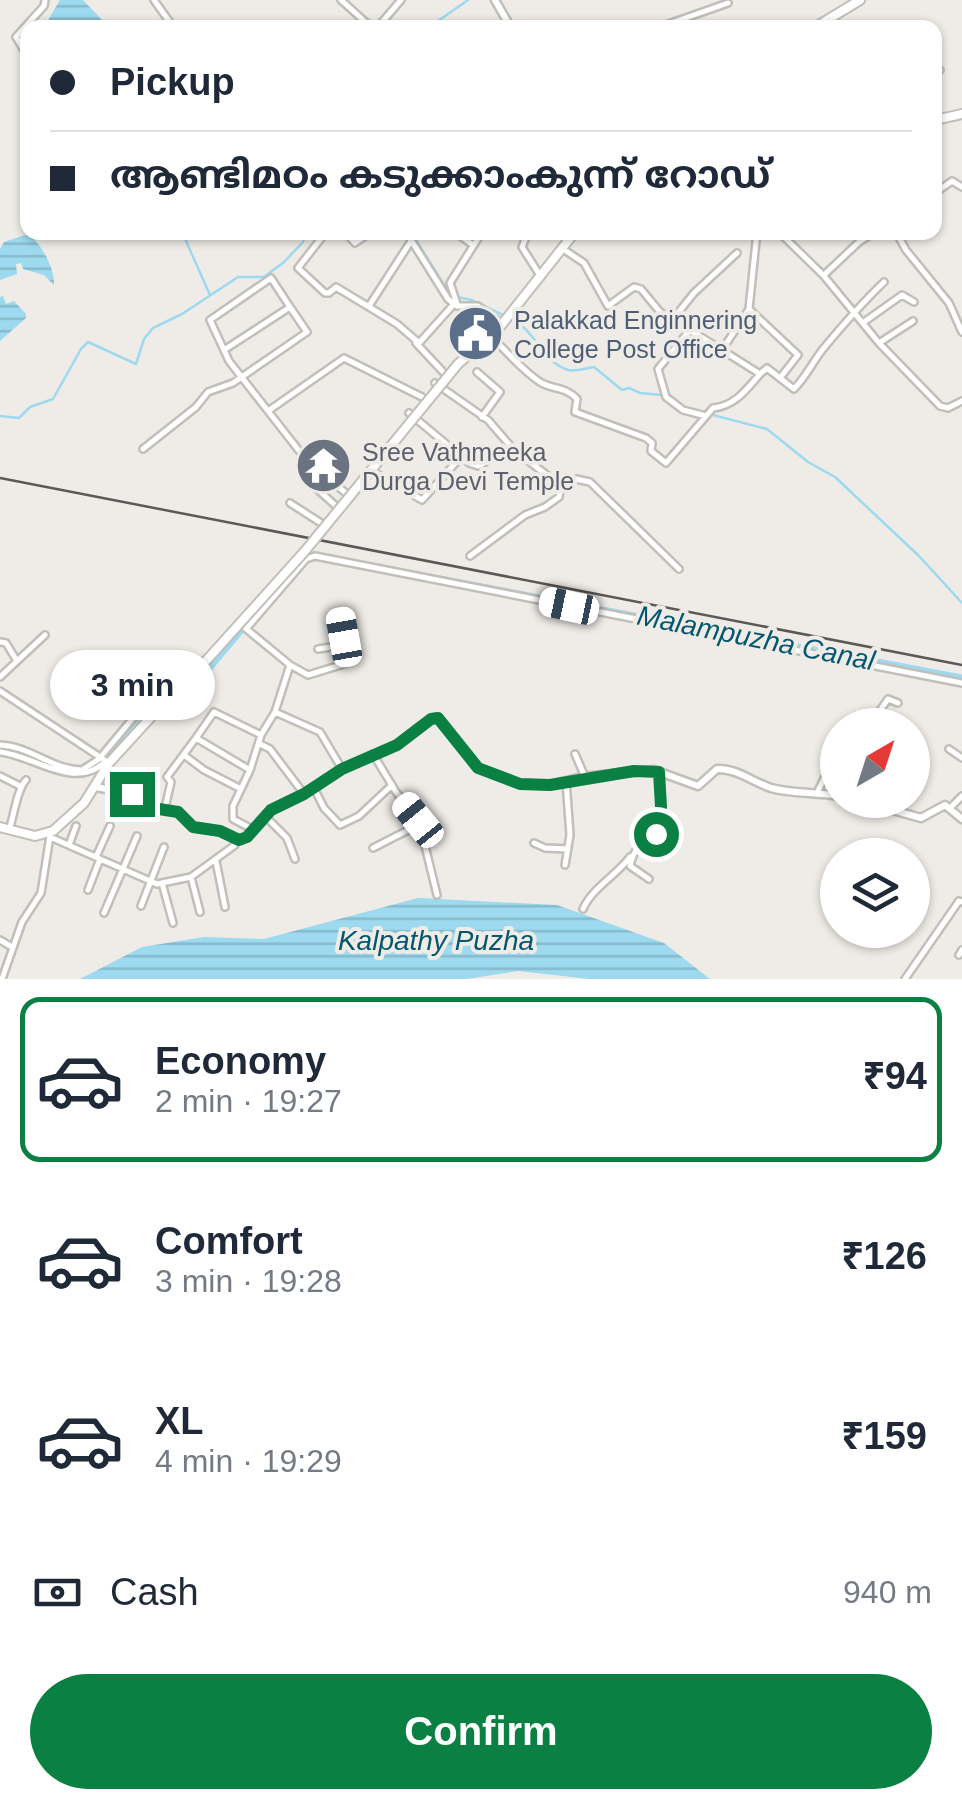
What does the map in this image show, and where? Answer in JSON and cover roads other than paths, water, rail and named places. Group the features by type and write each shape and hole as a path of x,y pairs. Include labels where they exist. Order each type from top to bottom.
{"main road":[{"path":"827,20 860,0"},
{"path":"205,662 305,551 458,364 505,320 569,240"},
{"path":"4,829 50,835 96,787 104,762 160,707"}],"street":[{"path":"341,0 365,20"},
{"path":"382,20 401,0"},
{"path":"680,20 728,3"},
{"path":"320,240 298,268 325,292 330,293 336,286 398,324 445,374"},
{"path":"465,240 473,246"},
{"path":"456,302 450,283 477,240"},
{"path":"525,240 522,248 541,277"},
{"path":"722,350 749,310 756,240"},
{"path":"786,240 824,276 880,344 940,406 948,408 962,402"},
{"path":"824,276 862,240"},
{"path":"900,240 949,303 962,332"},
{"path":"368,306 411,241 423,264 456,302 478,306 505,320"},
{"path":"563,249 584,263 608,306 634,287 641,289 660,312 760,374"},
{"path":"672,320 694,293 737,254"},
{"path":"143,449 196,407 208,392 242,377 308,332 271,278 210,320 242,377 311,466 316,488 336,506"},
{"path":"490,336 542,383 574,395 575,412 650,440 651,451 666,463 713,408 736,400 766,368 794,389 808,375 821,351 884,282"},
{"path":"864,322 902,296 914,302"},
{"path":"416,343 456,302"},
{"path":"224,350 290,308"},
{"path":"749,310 798,355 780,378"},
{"path":"880,344 913,321"},
{"path":"689,331 658,369 665,393 684,410 706,416"},
{"path":"268,411 344,358 422,397"},
{"path":"476,372 500,392 482,416"},
{"path":"435,383 482,416 513,450 561,486"},
{"path":"409,413 460,457 478,466 505,448 513,450"},
{"path":"320,450 334,467 334,484 347,494"},
{"path":"370,470 422,500 460,457"},
{"path":"561,486 576,478 590,482 679,568"},
{"path":"470,556 525,515 545,508 559,497 561,486"},
{"path":"290,503 321,524"},
{"path":"340,614 344,664 308,674 290,665 244,627 300,566 309,558 322,557 962,683"},
{"path":"291,561 300,566"},
{"path":"0,676 45,636"},
{"path":"0,642 6,643 17,662"},
{"path":"318,649 344,645"},
{"path":"68,675 72,663 129,676 160,707"},
{"path":"254,830 233,819 233,806 261,734 276,712 290,665"},
{"path":"0,691 104,762"},
{"path":"0,762 1,750 18,747 76,771 104,762 153,698"},
{"path":"882,708 887,700 898,704"},
{"path":"165,808 171,782 167,777 214,712 261,734"},
{"path":"276,712 320,732 342,769"},
{"path":"96,787 132,794 146,807 183,814 193,827 220,831 234,839 247,837 264,816 342,769 388,750 438,718 478,768 520,784 537,786 634,771 659,772 698,786 717,769 728,768 767,787 820,794"},
{"path":"196,738 250,770"},
{"path":"260,744 270,749 304,794"},
{"path":"949,749 962,758"},
{"path":"373,754 420,824 437,895"},
{"path":"574,754 584,777"},
{"path":"184,755 241,789"},
{"path":"583,909 588,895 602,887 647,836 657,833 661,807 659,772"},
{"path":"0,776 20,786"},
{"path":"4,829 17,810 20,786 26,780"},
{"path":"566,781 566,865"},
{"path":"314,788 324,808 340,824 359,816 392,785"},
{"path":"817,794 820,788"},
{"path":"950,809 962,796"},
{"path":"930,812 945,805 962,818"},
{"path":"264,816 287,838 294,859"},
{"path":"372,848 420,824"},
{"path":"69,845 76,826"},
{"path":"88,890 110,826"},
{"path":"2,979 22,922 41,893 50,835 162,883 191,877 235,845"},
{"path":"104,913 137,836"},
{"path":"534,843 545,848 568,849"},
{"path":"141,906 164,848"},
{"path":"632,854 631,868 649,880"},
{"path":"216,859 224,907"},
{"path":"191,877 200,912"},
{"path":"162,883 173,923"},
{"path":"905,979 959,901 962,902"},
{"path":"0,940 12,947"}],"water":[{"path":"60,0 83,0 102,20 48,20"},
{"path":"20,237 20,240 34,240 47,257 54,285 44,275 23,269 21,263 16,264 17,274 0,280 0,249 4,242"},
{"path":"0,297 6,304 14,301 26,318 0,341"},
{"name":"Kalpathy Puzha","path":"418,898 557,905 664,943 710,979 589,979 518,971 467,979 80,979 142,947 204,937 264,939"}],"waterway":[{"path":"439,20 468,0"},
{"path":"186,240 210,295"},
{"path":"0,416 19,418 30,407 53,399 88,342 136,364 144,339 153,328 238,277 264,277 304,240"},
{"path":"416,240 451,296 472,300 505,316"},
{"path":"512,319 559,366 571,370 594,367 622,390 662,395"},
{"path":"669,397 687,409"},
{"path":"709,414 767,429 808,462 835,477 919,556 962,603"},
{"name":"Malampuzha Canal","path":"315,555 343,559"},
{"name":"Malampuzha Canal","path":"418,574 962,677"},
{"name":"Malampuzha Canal","path":"101,763 150,703 169,710 197,684 246,626"},
{"name":"Malampuzha Canal","path":"0,748 27,753"}],"railway":[{"path":"0,478 962,665"}],"place":[{"name":"Palakkad Enginnering College Post Office","path":"475,334"},
{"name":"Sree Vathmeeka Durga Devi Temple","path":"323,466"}]}
